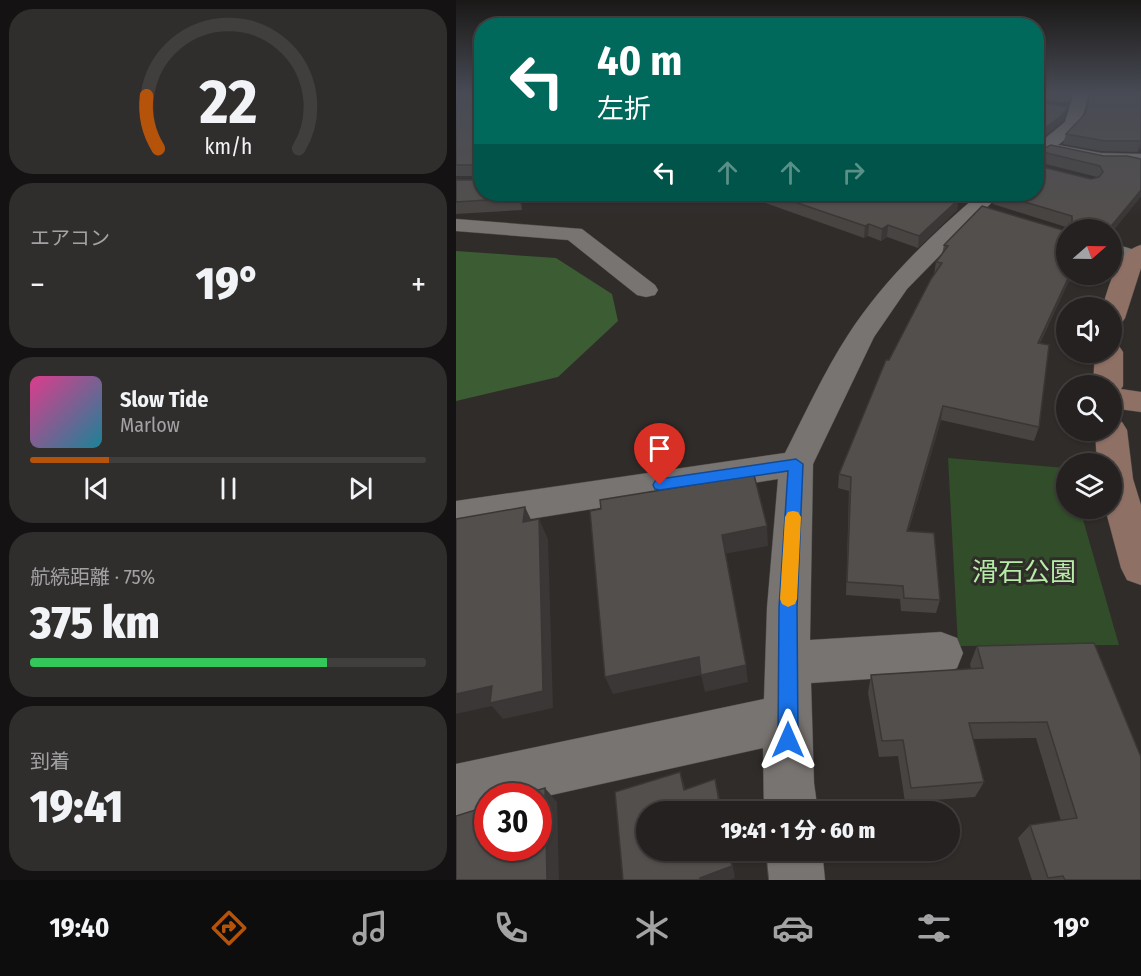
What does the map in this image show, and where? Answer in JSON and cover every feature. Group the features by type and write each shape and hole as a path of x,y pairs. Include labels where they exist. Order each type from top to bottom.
{"street":[{"path":"1044,146 1063,134"},
{"path":"1044,150 1101,159 1123,161 1141,159"},
{"path":"791,801 788,608 796,464 826,400 860,338 898,284 979,204"},
{"path":"456,225 574,234 646,290"},
{"path":"1118,297 1126,272 1139,255 1122,252"},
{"path":"1122,399 1141,402"},
{"path":"1112,441 1115,479 1141,568"},
{"path":"456,516 796,464"},
{"path":"789,663 941,653"},
{"path":"456,790 788,718"},
{"path":"795,861 797,880"}],"green space":[{"path":"456,251 556,258 612,294 618,321 558,377 456,401"},
{"name":"滑石公園","path":"948,458 1056,467 1056,519 1083,519 1119,645 958,646"}],"building":[{"path":"456,134 474,134 474,165 456,165"},
{"path":"1066,134 1141,134 1141,141 1105,141"},
{"path":"1051,145 1104,156 1127,156 1141,159 1141,190 1117,219 1072,219 1072,216 1022,201 1044,201 1044,167 1091,179 1099,177 1103,172 1100,166 1044,152 1044,148"},
{"path":"456,180 474,180 474,201 456,202"},
{"path":"792,201 957,201 919,236 888,225 882,229 869,224 865,226"},
{"path":"982,206 1056,228 1056,285 1065,285 1059,297 1056,297 1056,304 1038,343 1049,345 1039,427 943,406 907,531 934,533 940,600 904,598 903,586 847,582 851,477 839,474 886,360 889,360 931,279 942,263 936,262 948,246 944,245"},
{"path":"754,475 767,526 722,535 746,665 701,675 699,657 605,677 590,511 601,509 600,500"},
{"path":"525,507 523,522 539,519 543,691 490,703 492,686 456,694 456,519"},
{"path":"1094,643 1141,757 1141,880 1065,880 1063,876 1048,878 1030,825 1077,818 1047,722 969,723 984,782 911,788 903,740 882,741 871,675 983,668 977,646"},
{"path":"680,772 684,790 715,779 719,801 636,801 636,861 731,861 732,866 700,878 701,880 623,880 615,792"},
{"path":"474,810 474,861 547,861 547,880 456,880 456,816"}],"slow traffic":[{"path":"788,599 793,517"}],"route":[{"path":"660,485 796,464 788,608 788,740"}]}
